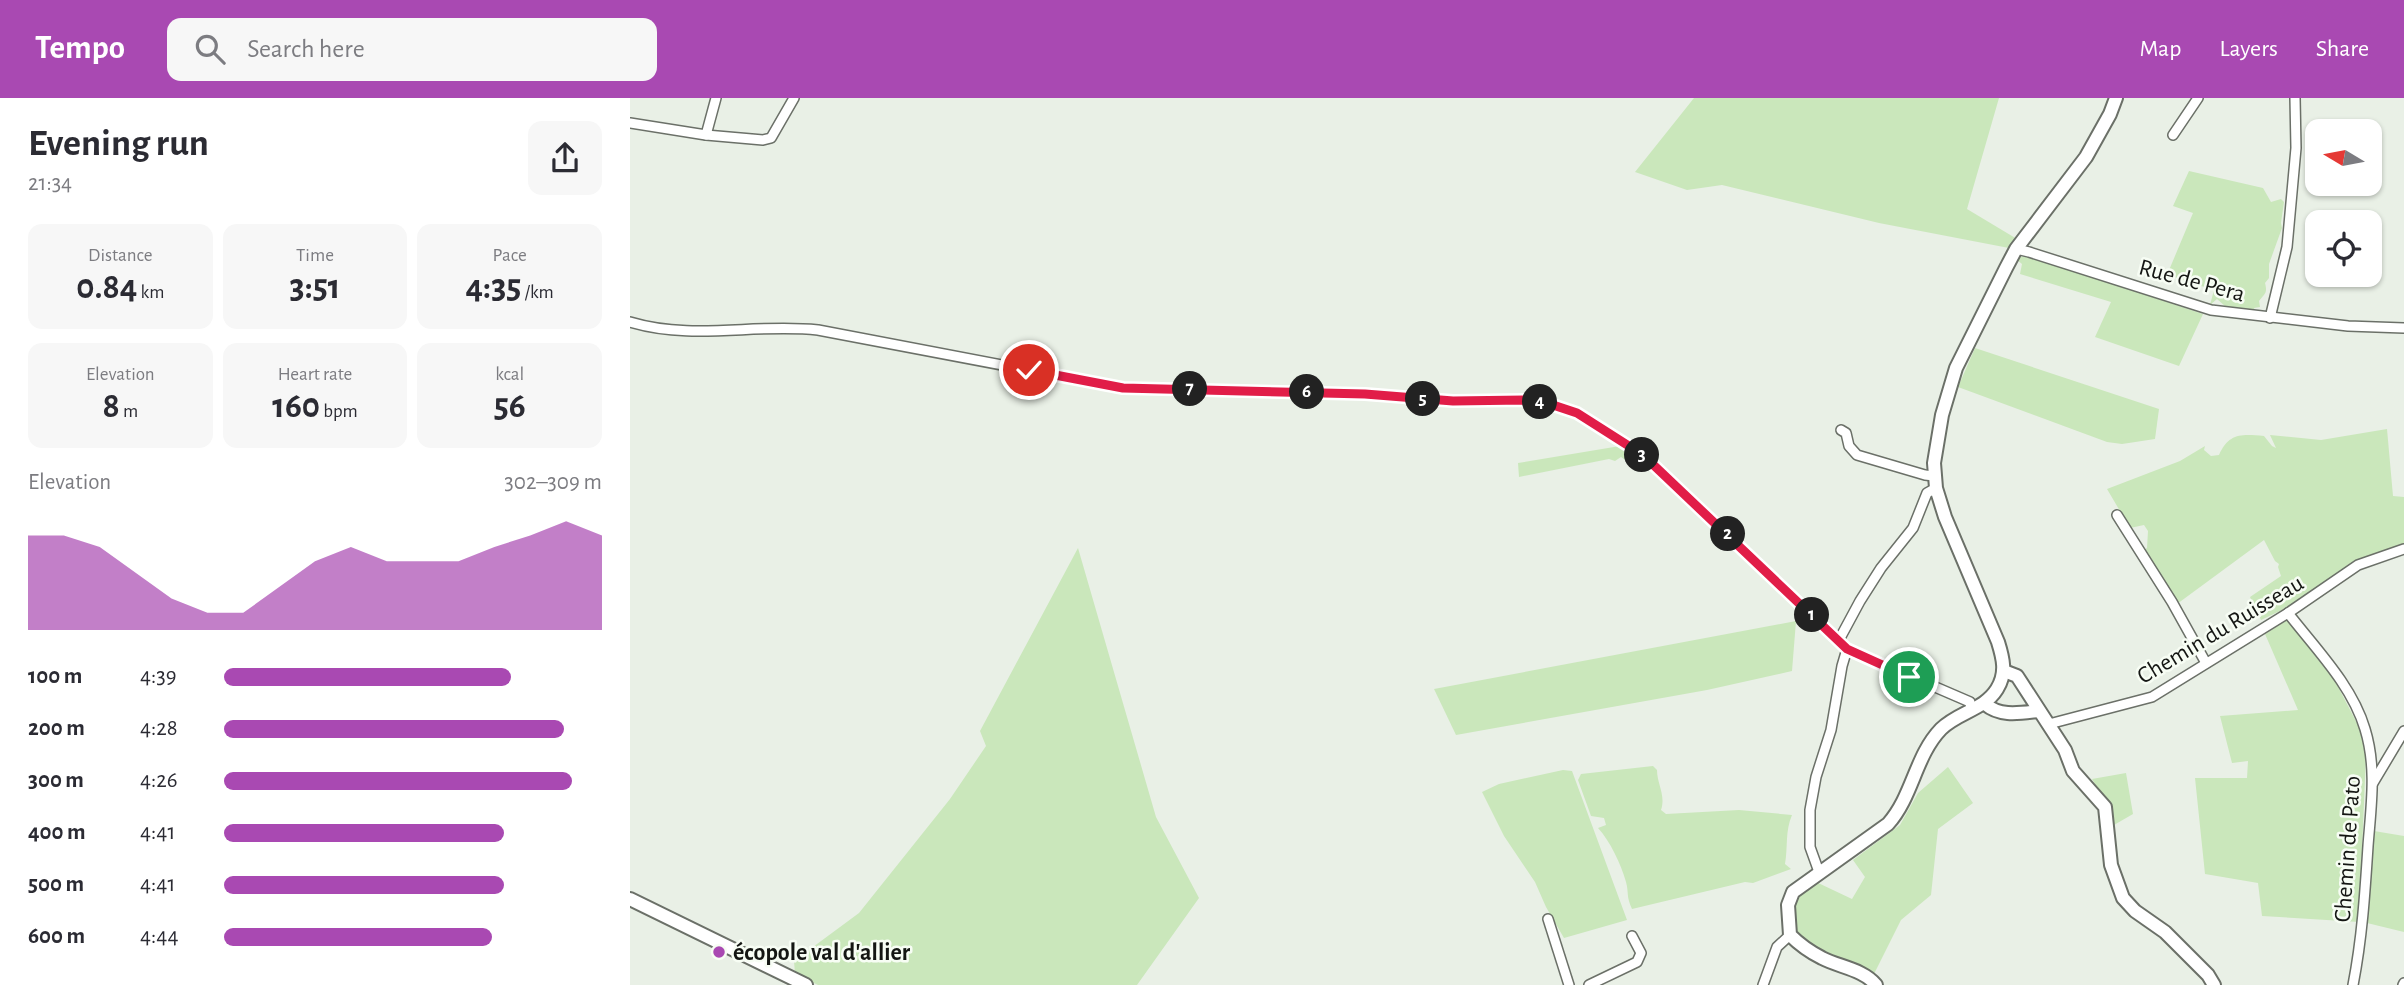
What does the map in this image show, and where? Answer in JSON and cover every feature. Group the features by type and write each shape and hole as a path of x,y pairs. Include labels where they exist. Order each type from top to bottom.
{"street":[{"path":"706,135 716,98"},
{"path":"630,123 763,141 771,138 794,98"},
{"path":"1876,985 1854,970 1823,959 1802,947 1790,935 1788,905 1793,892 1888,824 1900,810 1931,742 1942,728 1985,704 1997,689 2004,671 1998,642 1945,517 1935,482 1934,463 1942,415 1956,368 2016,249 2073,177 2104,125 2116,98"},
{"path":"2173,135 2198,98"},
{"path":"2270,318 2287,247 2296,148 2295,98"},
{"name":"Rue de Pera","path":"2016,249 2211,310 2270,318 2404,328"},
{"path":"630,322 678,331 725,331 788,326 818,330 1123,388 1365,394 1453,401 1524,400 1547,403 1577,413 1643,455 1847,649 1970,702 1971,711"},
{"path":"1841,430 1846,433 1849,446 1857,455 1925,475 1935,482"},
{"path":"1839,640 1881,568 1913,528 1927,493 1935,482"},
{"path":"2117,515 2172,602 2206,663"},
{"name":"Chemin du Ruisseau","path":"2049,724 2152,696 2288,613 2358,565 2404,549"},
{"name":"Chemin de Pato","path":"2288,613 2343,685 2365,727 2374,783 2363,919 2353,985"},
{"path":"1819,872 1810,847 1810,810 1816,778 1831,730 1847,649"},
{"path":"2004,671 2017,676 2065,750 2073,771 2105,807 2112,865 2123,898 2135,911 2165,932 2208,975 2214,985"},
{"path":"1985,704 1992,709 2012,714 2039,711"},
{"path":"2374,783 2404,732"},
{"path":"630,899 806,985"},
{"path":"1548,919 1569,985"},
{"path":"1763,985 1777,947 1790,935"},
{"path":"1589,985 1637,962 1641,953 1632,936"}],"green space":[{"path":"1694,98 1999,98 1967,209 2017,239 2009,248 1879,223 1722,185 1687,190 1635,172"},
{"path":"2189,171 2263,188 2271,202 2281,199 2284,202 2282,228 2269,264 2266,292 2259,301 2260,307 2254,308 2255,311 2225,306 2217,299 2210,305 2214,290 2167,275 2193,213 2173,206"},
{"path":"2026,255 2203,314 2179,366 2095,337 2111,302 2020,274 2022,264 2016,259"},
{"path":"1975,348 2159,409 2155,439 2122,444 2107,442 1958,387"},
{"path":"2387,429 2393,496 2404,497 2404,545 2357,561 2282,610 2261,620 2250,597 2281,576 2279,564 2264,540 2177,604 2143,551 2147,548 2148,531 2144,525 2130,528 2107,489 2180,461 2205,446 2204,450 2211,456 2219,455 2227,442 2237,436 2264,436 2276,448 2270,435 2321,440"},
{"path":"1620,446 1639,460 1631,464 1621,457 1615,461 1609,459 1519,477 1518,463"},
{"path":"1078,548 1156,817 1199,898 1137,985 818,985 795,974 794,961 859,913 950,799 986,746 980,731"},
{"path":"2287,620 2335,681 2359,727 2366,755 2359,922 2262,916 2258,883 2205,874 2195,778 2247,778 2248,761 2232,763 2220,716 2298,710 2265,634"},
{"path":"1796,621 1792,671 1707,690 1456,735 1434,689"},
{"path":"1653,766 1657,770 1662,794 1661,810 1666,814 1739,810 1792,815 1785,864 1791,869 1753,883 1745,882 1632,909 1621,868 1611,846 1598,828 1606,825 1604,818 1591,816 1578,780 1581,774"},
{"path":"1948,767 1973,803 1938,829 1931,895 1901,920 1874,974 1810,947 1795,935 1794,910 1801,894 1814,881 1852,899 1865,877 1853,860 1900,825 1918,793"},
{"path":"1563,770 1572,771 1627,920 1564,938 1535,882 1504,836 1482,792 1499,784"},
{"path":"2126,773 2133,814 2114,825 2110,809 2092,779"},
{"path":"2374,831 2404,836 2404,932 2367,923"}],"place":[{"name":"écopole val d'allier","path":"719,952"}],"route":[{"path":"1029,370 1123,388 1365,394 1453,401 1524,400 1547,403 1577,413 1643,455 1847,649 1909,677"}]}
